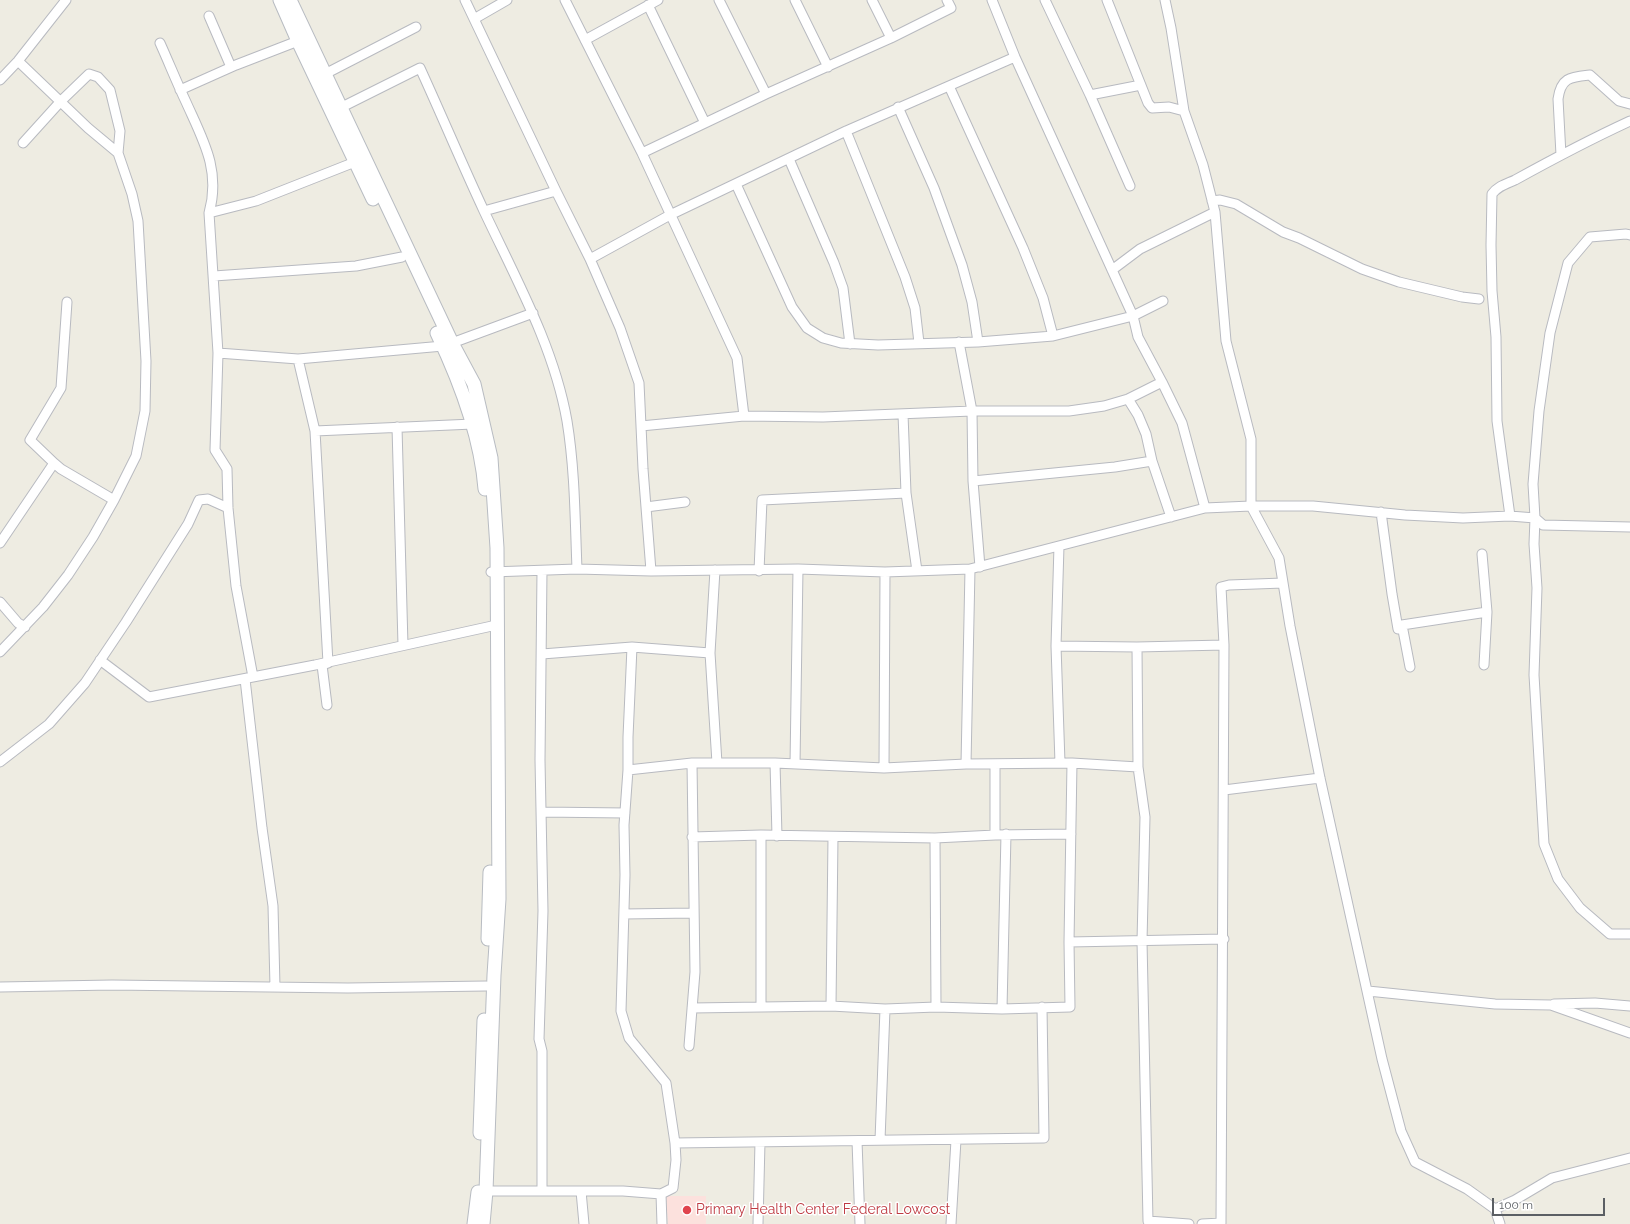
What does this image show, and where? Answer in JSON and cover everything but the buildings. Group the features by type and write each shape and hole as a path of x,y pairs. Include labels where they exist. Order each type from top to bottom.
{"street":[{"path":"0,80 18,61 66,0"},
{"path":"280,0 355,162 402,257 448,344 474,384 491,458 499,899 494,975 486,1191 483,1224"},
{"path":"290,0 342,107 448,344 473,424 484,481 494,573 492,626 491,849 478,1190 474,1224"},
{"path":"465,0 590,260 620,328 639,383 640,426 651,571"},
{"path":"474,19 507,0"},
{"path":"566,0 642,153 738,358 744,416"},
{"path":"585,40 658,0"},
{"path":"719,0 766,94"},
{"path":"795,0 828,66"},
{"path":"872,0 891,38"},
{"path":"642,153 766,94 891,38 951,8 947,0"},
{"path":"992,0 1132,316 1138,337 1182,423 1204,508"},
{"path":"1045,0 1090,95 1130,186"},
{"path":"1107,0 1148,103 1152,108 1169,107 1184,111"},
{"path":"1165,0 1184,111 1203,165 1215,212 1226,341 1251,440 1251,506 1279,558 1290,626 1320,778 1382,1059 1401,1131 1415,1162 1467,1189 1495,1210 1500,1224"},
{"path":"648,5 705,123"},
{"path":"209,16 230,67"},
{"path":"325,74 416,27"},
{"path":"180,90 230,67 298,41"},
{"path":"160,43 208,150 214,178 209,213 218,353 215,450 227,469 228,508 236,586 249,678 262,828 273,906 275,987"},
{"path":"590,260 670,215 898,107 1016,56"},
{"path":"18,61 88,128 118,153"},
{"path":"342,107 420,68 484,211 533,313 557,379 567,421 578,569"},
{"path":"0,652 43,607 68,575 114,500 136,456 145,411 146,361 138,221 132,194 118,153 120,131 110,90 98,77 89,74 61,101 23,143"},
{"path":"1561,155 1558,99 1559,93 1564,84 1571,77 1590,75 1619,101 1630,104"},
{"path":"1090,95 1141,85"},
{"path":"949,86 1023,248 1043,298 1053,336"},
{"path":"898,107 934,188 962,265 972,302 978,342"},
{"path":"1510,516 1497,421 1496,337 1492,291 1491,252 1492,194 1496,188 1630,120"},
{"path":"846,131 905,278 915,308 919,343"},
{"path":"789,159 834,263 843,288 850,344"},
{"path":"209,213 256,201 355,162"},
{"path":"736,184 792,307 807,328 823,338 850,344 878,345 978,342 1053,336 1132,316 1163,301"},
{"path":"484,211 556,191"},
{"path":"1212,201 1220,200 1236,204 1283,232 1299,238 1362,269 1399,282 1462,297 1479,299"},
{"path":"1112,270 1140,249 1215,212"},
{"path":"1630,235 1590,237 1568,263 1550,333 1539,411 1533,484 1535,518 1534,544 1537,588 1534,675 1544,844 1558,879 1580,908 1610,934 1630,934"},
{"path":"214,276 356,266 402,257"},
{"path":"67,302 61,388 30,440 61,469 114,500"},
{"path":"218,353 298,359 448,344 533,313"},
{"path":"959,342 972,411 973,481 980,566"},
{"path":"298,359 315,431 328,662"},
{"path":"640,426 744,416 823,417 972,411 1069,411 1104,406 1128,399 1162,382"},
{"path":"1128,399 1138,415 1146,434 1152,461 1171,517"},
{"path":"904,414 906,493 917,571"},
{"path":"315,431 473,424"},
{"path":"397,427 404,645"},
{"path":"973,481 1115,467 1152,461"},
{"path":"0,542 54,463"},
{"path":"759,571 762,500 906,493"},
{"path":"0,762 49,724 86,683 188,524 199,500 208,499 228,508"},
{"path":"646,507 685,502"},
{"path":"494,573 578,569 651,571 759,571 798,569 885,572 970,569 1204,508 1251,506 1313,506 1405,515 1463,518 1510,516 1535,518 1543,525 1630,527"},
{"path":"1381,512 1398,628 1402,625 1487,612"},
{"path":"1059,546 1056,646 1060,764"},
{"path":"1482,554 1487,612 1484,665"},
{"path":"795,764 798,569"},
{"path":"966,764 970,569"},
{"path":"714,570 710,652 717,763"},
{"path":"542,571 543,911 539,1039 542,1051 542,1192"},
{"path":"884,768 885,572"},
{"path":"1202,1224 1221,1223 1224,939 1224,645 1221,588 1229,585 1283,583"},
{"path":"0,602 18,623 25,627"},
{"path":"1402,625 1410,667"},
{"path":"100,660 149,697 328,662 492,626"},
{"path":"1056,646 1137,647 1224,645"},
{"path":"486,1191 623,1191 661,1194 673,1188 676,1160 675,1143 666,1083 629,1038 620,1011 624,914 625,814 632,647"},
{"path":"542,654 632,647 710,652"},
{"path":"1137,647 1138,767 1145,817 1142,941 1148,1221 1189,1224"},
{"path":"327,705 322,665 328,662"},
{"path":"628,770 692,763 775,763 884,768 966,764 1072,763 1138,767"},
{"path":"689,1046 694,972 692,763"},
{"path":"775,763 777,836"},
{"path":"692,1008 831,1006 885,1009 936,1007 1002,1009 1070,1007 1069,942 1072,763"},
{"path":"994,764 995,835"},
{"path":"1224,790 1320,778"},
{"path":"542,812 625,814"},
{"path":"692,837 761,835 935,838 1006,834 1071,834"},
{"path":"1002,1009 1006,834"},
{"path":"761,835 761,1007"},
{"path":"831,1006 833,837"},
{"path":"935,838 936,1007"},
{"path":"624,914 693,913"},
{"path":"1069,942 1224,939"},
{"path":"0,987 112,985 348,988 486,986"},
{"path":"1368,992 1495,1004 1595,1003 1630,1006"},
{"path":"1551,1004 1630,1033"},
{"path":"675,1143 1044,1138 1042,1008"},
{"path":"880,1140 885,1009"},
{"path":"950,1224 956,1140"},
{"path":"857,1141 860,1224"},
{"path":"758,1224 760,1142"},
{"path":"1495,1210 1552,1178 1630,1158"},
{"path":"581,1191 584,1224"},
{"path":"661,1194 662,1224"}],"shaded area":[{"name":"Primary Health Center Federal Lowcost","path":"666,1196 706,1196 706,1224 668,1224"}],"place":[{"name":"Primary Health Center Federal Lowcost","path":"687,1210"}]}
